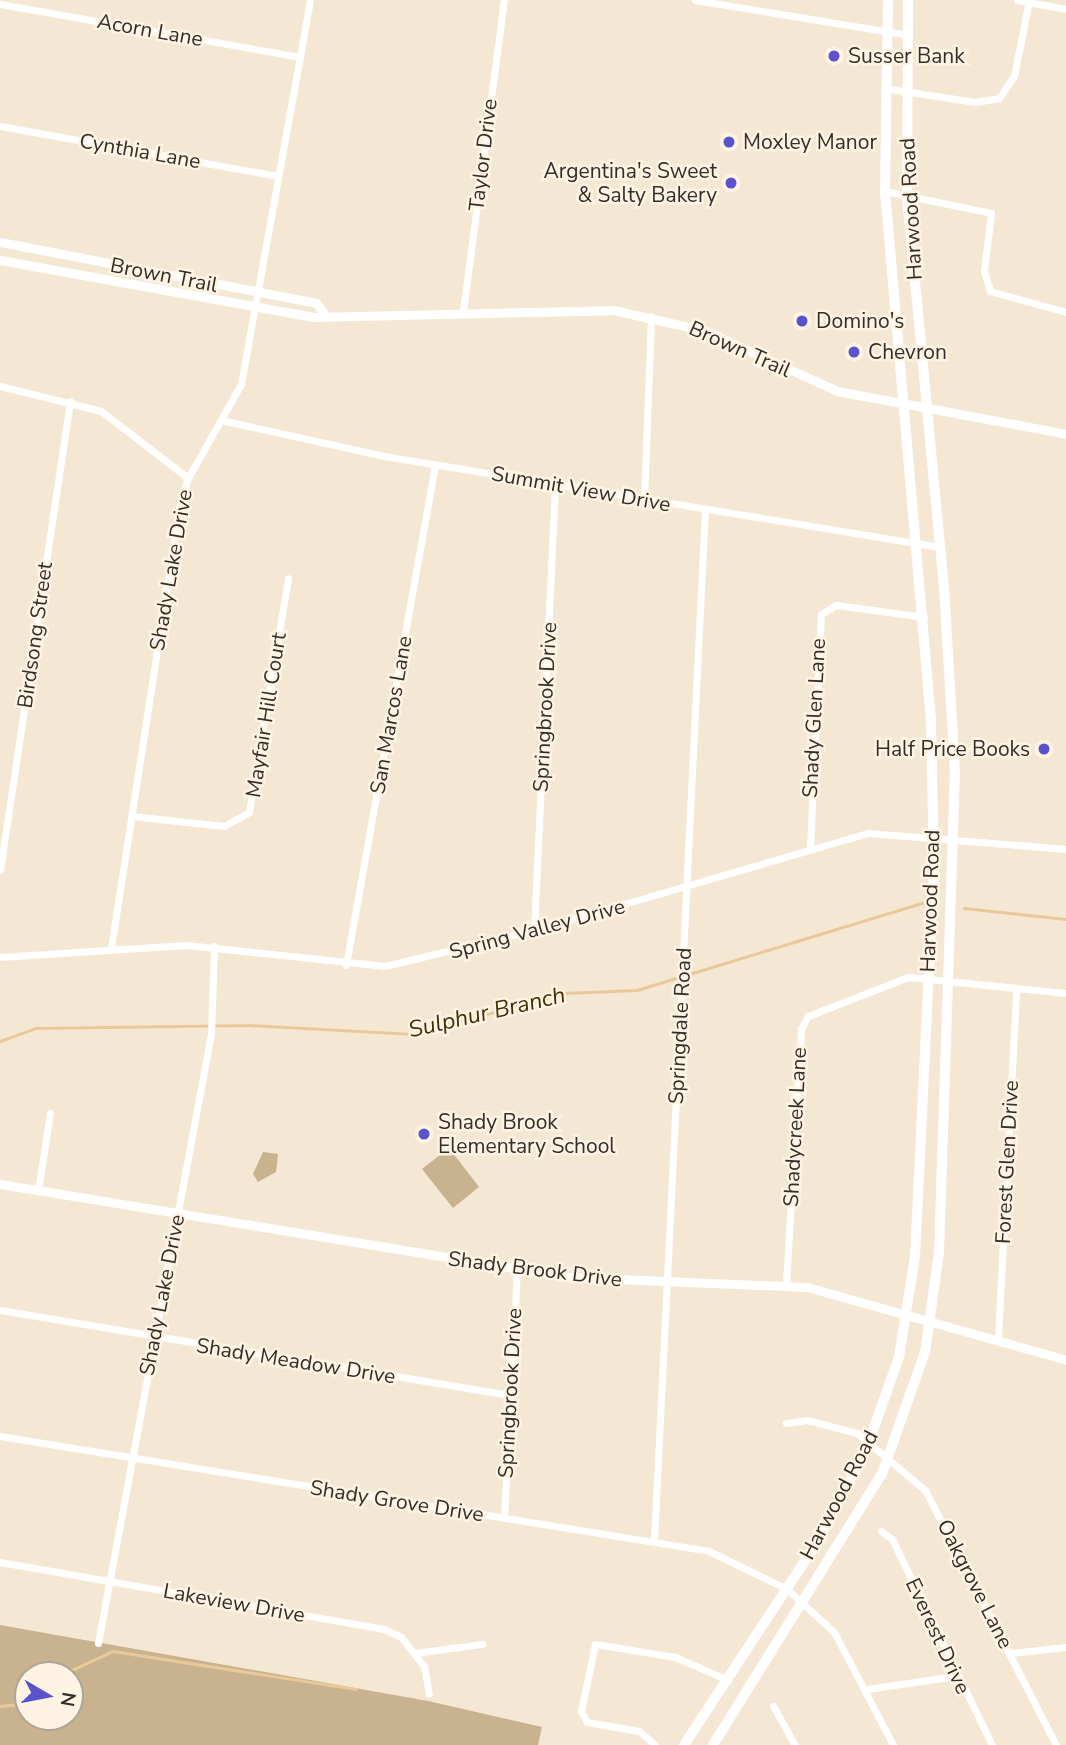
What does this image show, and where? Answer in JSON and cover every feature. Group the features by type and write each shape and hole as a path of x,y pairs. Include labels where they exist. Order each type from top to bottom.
{"main road":[{"name":"Harwood Road","path":"684,1745 787,1589 870,1443 907,1312 928,979 933,835 925,617 885,191 883,88 888,0"},
{"name":"Harwood Road","path":"713,1745 803,1606 890,1457 931,1318 952,982 954,837 940,547 906,195 908,0"}],"street":[{"name":"Shady Lake Drive","path":"111,948 188,478 225,421 242,384 310,0"},
{"name":"Taylor Drive","path":"463,311 504,0"},
{"path":"695,0 908,35"},
{"path":"1017,0 1066,9"},
{"path":"883,88 982,103 1004,95 1029,1"},
{"name":"Acorn Lane","path":"0,4 300,57"},
{"name":"Cynthia Lane","path":"0,126 279,176"},
{"path":"885,191 991,213 984,271 990,292 1066,312"},
{"name":"Brown Trail","path":"0,242 316,303 324,313"},
{"name":"Brown Trail","path":"0,260 256,307 324,313 390,317 565,306 651,316 706,331 837,391 907,407 1066,434"},
{"path":"644,500 651,316"},
{"path":"0,386 69,401 115,420 188,478"},
{"name":"Birdsong Street","path":"0,870 69,401"},
{"name":"Summit View Drive","path":"225,421 435,465 940,547"},
{"name":"San Marcos Lane","path":"346,965 435,465"},
{"name":"Springbrook Drive","path":"534,930 555,485"},
{"name":"Springdale Road","path":"654,1541 705,510"},
{"name":"Mayfair Hill Court","path":"131,816 224,826 249,812 288,578"},
{"name":"Shady Glen Lane","path":"810,847 821,614 836,605 925,617"},
{"name":"Spring Valley Drive","path":"0,957 111,948 214,946 346,965 406,963 687,887 810,847 868,833 933,835 1066,849"},
{"name":"Shady Lake Drive","path":"98,1643 152,1338 178,1216 211,1034 214,946"},
{"name":"Shadycreek Lane","path":"786,1284 804,1021 896,979 928,979"},
{"path":"928,979 1066,993"},
{"name":"Forest Glen Drive","path":"998,1337 1016,988"},
{"path":"38,1191 50,1113"},
{"name":"Shady Brook Drive","path":"0,1184 178,1216 598,1280 786,1284 931,1318 1066,1360"},
{"name":"Springbrook Drive","path":"504,1518 517,1269"},
{"name":"Shady Meadow Drive","path":"0,1310 152,1338 509,1395"},
{"name":"Oakgrove Lane","path":"786,1423 817,1422 870,1443 890,1457 935,1505 1056,1745"},
{"name":"Shady Grove Drive","path":"0,1436 130,1459 654,1541 718,1555 787,1589"},
{"name":"Everest Drive","path":"881,1531 892,1539 955,1676 992,1745"},
{"name":"Lakeview Drive","path":"0,1562 384,1629 415,1653"},
{"path":"787,1589 834,1632 867,1689 893,1745"},
{"path":"429,1695 415,1653 482,1644"},
{"path":"655,1745 639,1731 587,1722 581,1711 595,1644 675,1657 728,1680"},
{"path":"1010,1653 1066,1647"},
{"path":"867,1689 955,1676"},
{"path":"773,1706 795,1745"}],"shaded area":[{"path":"449,1148 479,1187 453,1208 422,1169"},
{"path":"263,1152 278,1154 276,1172 258,1182 253,1174"},
{"path":"0,1625 428,1701 542,1727 538,1745 0,1745"}],"waterway":[{"name":"Sulphur Branch","path":"0,1041 36,1028 249,1025 413,1034 564,993 637,990 922,903"},
{"name":"Sulphur Branch","path":"964,908 1066,919"},
{"path":"84,1664 113,1651 356,1689"},
{"path":"0,1706 14,1704"}],"place":[{"name":"Susser Bank","path":"834,56"},
{"name":"Moxley Manor","path":"729,142"},
{"name":"Argentina's Sweet & Salty Bakery","path":"731,183"},
{"name":"Domino's","path":"802,321"},
{"name":"Chevron","path":"854,352"},
{"name":"Half Price Books","path":"1044,749"},
{"name":"Shady Brook Elementary School","path":"424,1134"}]}
